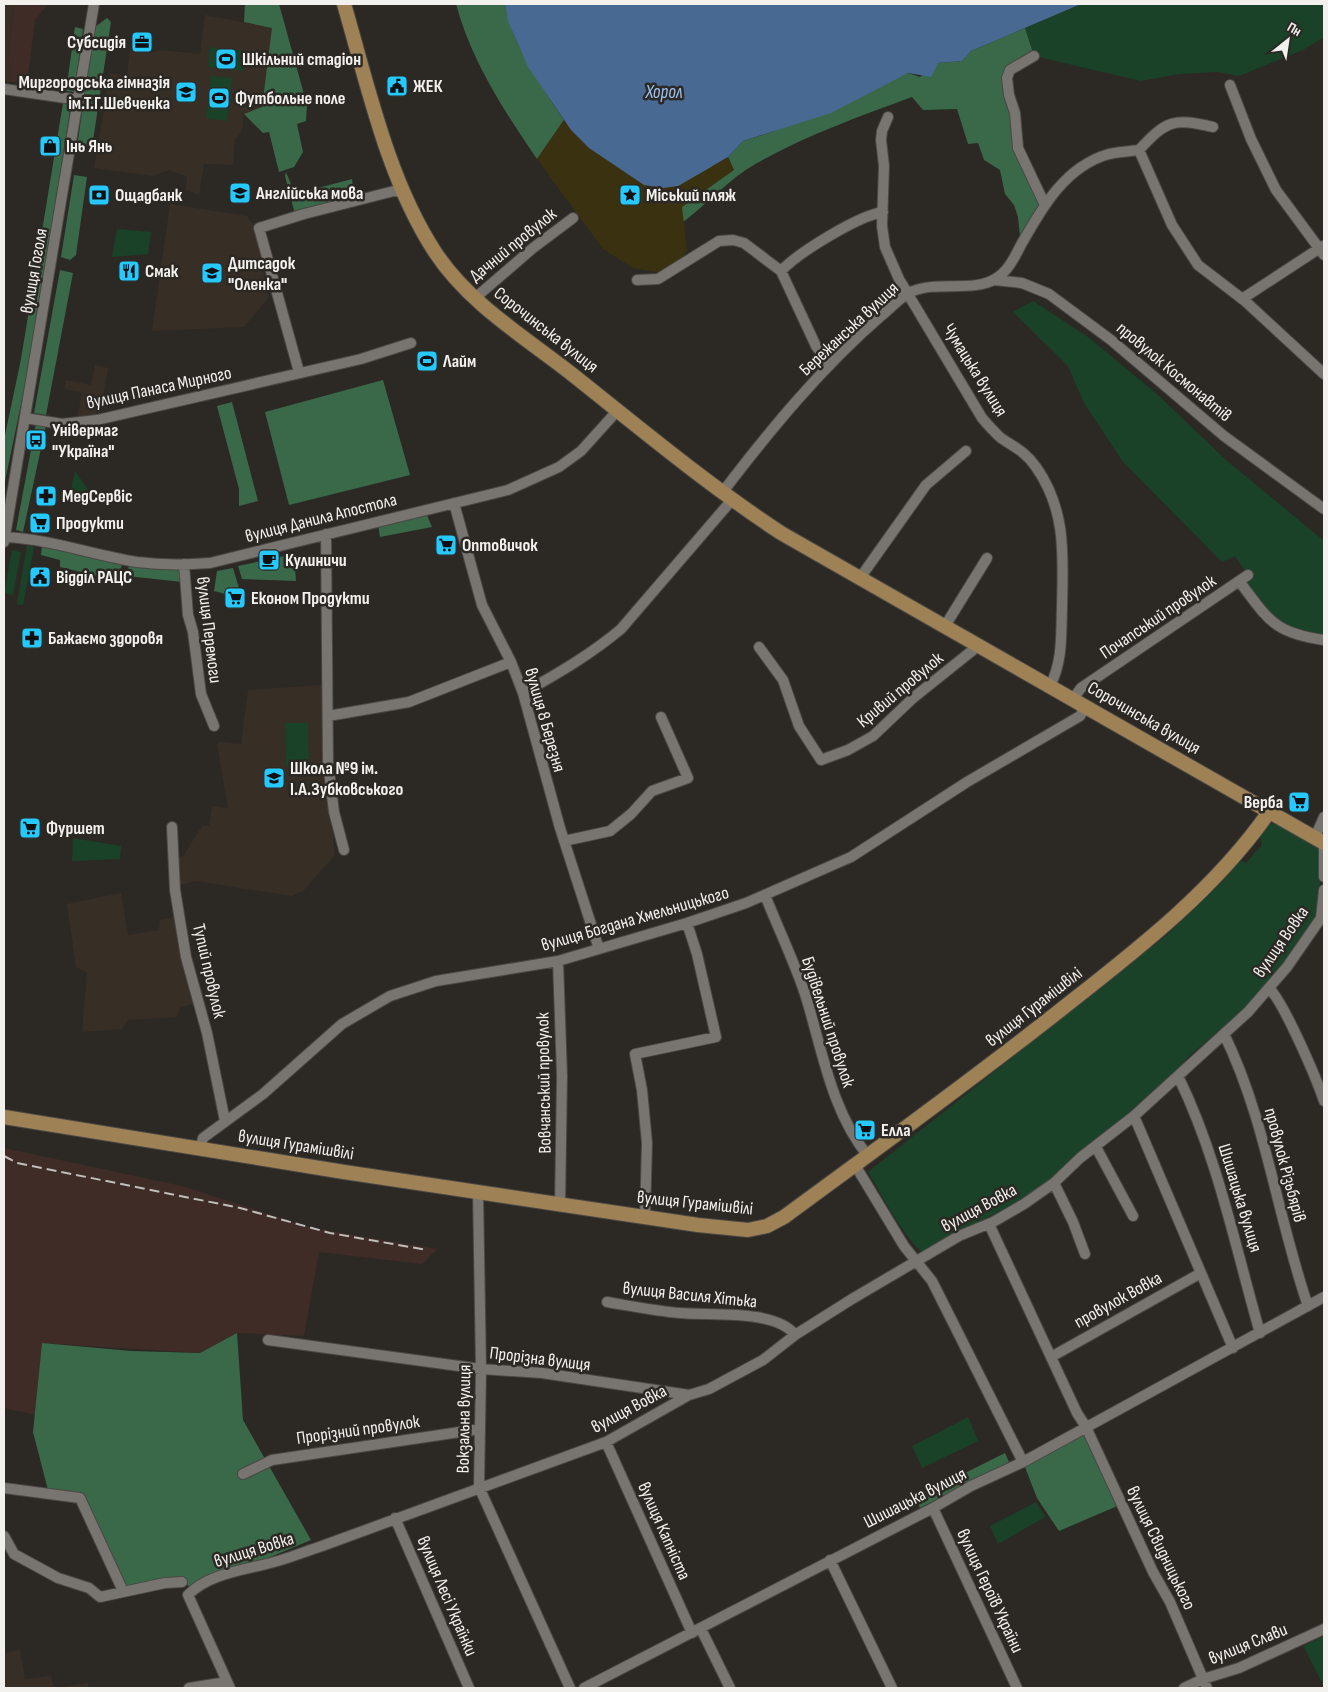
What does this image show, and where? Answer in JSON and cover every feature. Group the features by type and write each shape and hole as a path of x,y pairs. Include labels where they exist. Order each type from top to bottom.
{"main road":[{"name":"Сорочинська вулиця","path":"344,4 379,127 404,192 434,252 474,298 727,497 781,533 1321,841"},
{"name":"вулиця Гурамішвілі","path":"4,1117 560,1205 748,1230 758,1229 784,1217 868,1156 1042,1025 1156,933 1213,879 1269,812"}],"street":[{"name":"вулиця Гоголя","path":"4,540 94,4"},
{"path":"1034,56 1010,70 1007,78 1008,95 1015,113 1018,148 1045,205"},
{"path":"1230,85 1251,139 1276,190 1323,250 1242,299"},
{"path":"4,89 79,100"},
{"name":"Чумацька вулиця","path":"888,117 882,131 881,140 884,166 884,247 888,259 982,418 995,433 1020,448 1028,456 1037,468 1051,496 1064,543 1064,570 1059,661 1050,686"},
{"path":"994,280 1013,261 1045,205 1059,185 1085,166 1111,154 1139,150 1155,133 1170,123 1189,122 1213,127"},
{"path":"1139,150 1172,225 1198,265 1242,299 1324,374"},
{"path":"299,372 259,228 304,214 394,191 404,192"},
{"path":"781,271 790,262 849,226 870,214 883,212"},
{"name":"Дачний провулок","path":"474,298 533,248 573,218"},
{"path":"637,280 658,279 719,241 733,240 754,249 781,271 816,346 830,365"},
{"name":"Бережанська вулиця","path":"523,693 571,666 600,647 621,629 727,497 788,411 830,365 871,325 908,293 928,287 976,284 994,280"},
{"name":"провулок Космонавтів","path":"994,280 1022,282 1049,294 1111,340 1224,436 1324,509"},
{"name":"вулиця Панаса Мирного","path":"25,418 62,424 97,420 361,359 411,343"},
{"name":"вулиця Данила Апостола","path":"4,540 26,538 138,562 184,564 210,562 508,490 559,467 581,452 618,410"},
{"path":"860,578 926,485 966,451"},
{"name":"вулиця 8 Березня","path":"454,503 482,604 511,662 523,693 564,841 599,949"},
{"path":"326,534 328,763 330,786 344,850"},
{"path":"945,626 987,558"},
{"name":"вулиця Перемоги","path":"184,564 188,615 193,632 201,694 214,726"},
{"name":"Почапський провулок","path":"1073,699 1081,688 1243,578 1270,623 1281,629 1324,640"},
{"name":"Кривий провулок","path":"759,647 783,680 800,726 821,760 848,750 873,736 913,698 973,650 977,644"},
{"path":"328,716 409,702 511,662"},
{"name":"вулиця Богдана Хмельницького","path":"200,1149 202,1138 263,1094 342,1024 390,996 436,981 558,961 687,924 765,896 851,856 967,782 1080,716 1086,706"},
{"path":"564,841 610,831 632,814 652,791 688,778 661,716"},
{"path":"1324,818 1321,841 1324,877"},
{"name":"Тупий провулок","path":"172,827 175,890 186,957 207,1033 225,1121"},
{"name":"вулиця Вовка","path":"229,1685 188,1596 194,1589 220,1577 276,1562 479,1486 606,1442 689,1395 709,1389 763,1360 795,1335 916,1261 959,1236 989,1224 1054,1183 1080,1158 1134,1116 1248,1012 1287,967 1321,918 1324,890"},
{"name":"Будівельний провулок","path":"765,896 804,991 836,1096 851,1131 868,1156"},
{"path":"1321,918 1324,930"},
{"path":"645,1217 647,1143 635,1054 716,1037 687,924"},
{"name":"Вовчанський провулок","path":"558,961 562,1076 560,1205"},
{"path":"1269,988 1281,1007 1324,1101"},
{"name":"провулок Різьбярів","path":"1224,1034 1245,1084 1262,1134 1279,1207 1308,1306"},
{"name":"Шишацька вулиця","path":"1178,1076 1197,1115 1216,1170 1260,1333"},
{"path":"1134,1116 1233,1348"},
{"path":"1096,1147 1133,1216"},
{"path":"854,1165 904,1246 932,1281 1023,1462"},
{"path":"1054,1183 1070,1214 1085,1254"},
{"name":"Вокзальна вулиця","path":"478,1192 482,1369 479,1486 570,1688"},
{"name":"вулиця Свидницького","path":"989,1224 1153,1572 1170,1602 1205,1684"},
{"name":"провулок Вовка","path":"1051,1357 1201,1272"},
{"name":"Шишацька вулиця","path":"584,1688 933,1508 971,1486 1023,1462 1084,1425 1233,1348 1308,1306 1323,1301"},
{"name":"вулиця Василя Хітька","path":"607,1302 680,1314 751,1316 784,1326 795,1335"},
{"name":"Прорізна вулиця","path":"268,1340 482,1369 542,1373 689,1395"},
{"name":"Прорізний провулок","path":"243,1474 272,1460 480,1429"},
{"name":"вулиця Капніста","path":"606,1442 697,1631 730,1688"},
{"path":"4,1491 80,1498 123,1591"},
{"name":"вулиця Героїв України","path":"933,1508 1017,1688"},
{"name":"вулиця Лесі Українки","path":"395,1518 469,1688"},
{"path":"4,1536 14,1554 58,1578 89,1588 100,1597 123,1591 182,1582"},
{"path":"830,1560 892,1688"},
{"name":"вулиця Слави","path":"1184,1688 1205,1684 1324,1628"},
{"path":"189,1688 229,1685"}],"shaded area":[{"path":"4,4 14,4 8,63 12,64 12,82 4,81"},
{"path":"14,4 48,4 35,20 27,83 12,82 12,65 8,63"},
{"name":"Миргородська гімназія ім.Т.Г.Шевченка","path":"205,15 273,28 262,107 244,114 242,131 235,140 233,165 204,164 199,195 186,190 187,177 169,170 152,176 94,168 110,73 127,76 130,49 151,53 160,50 200,54"},
{"name":"Дитсадок \"Оленка\"","path":"170,204 247,216 256,229 268,298 244,327 152,331"},
{"path":"95,365 108,368 100,414 77,419 82,393 64,389 66,380 91,385"},
{"name":"Школа №9 ім. І.А.Зубковського","path":"322,685 322,750 335,855 303,891 292,896 195,881 177,886 176,859 183,856 202,826 209,826 212,806 228,808 217,744 219,742 241,744 248,690"},
{"path":"121,893 128,935 159,930 160,920 177,916 195,1004 180,1007 177,1017 128,1020 122,1029 82,1032 87,973 76,967 67,904"},
{"path":"4,1148 182,1186 312,1228 437,1249 422,1264 319,1252 304,1336 237,1333 200,1353 42,1343 35,1415 4,1408"},
{"path":"20,1650 25,1679 51,1676 54,1688 4,1688 4,1653"},
{"path":"88,1683 89,1688 54,1688"}],"green space":[{"path":"245,4 279,4 307,105 306,121 297,124 303,152 294,167 279,172 269,132 263,133 244,114 262,107 272,28 244,22"},
{"path":"456,4 505,4 514,35 528,65 564,120 537,159 501,104 480,65 462,25"},
{"path":"1081,4 1324,4 1324,37 1303,50 1239,76 1218,72 1179,74 1141,81 1034,56 1025,28"},
{"path":"107,18 111,22 92,147 77,146 95,27"},
{"path":"75,27 83,29 74,92 66,91"},
{"path":"1025,28 1034,56 1010,70 1018,148 1045,205 1021,246 1018,217 1014,205 1005,194 1000,170 984,160 978,143 968,144 957,109 923,110 912,97 813,135 775,153 746,169 679,225 563,148 733,169 728,157 743,141 772,132 908,73 920,77 938,63 962,61 971,51"},
{"name":"Шкільний стадіон","path":"210,47 245,51 243,71 208,67"},
{"name":"Футбольне поле","path":"211,76 232,78 227,121 206,118"},
{"path":"63,103 71,104 30,361 4,486 4,440 21,359"},
{"path":"286,172 295,194 352,179 355,200 296,218 285,176"},
{"path":"74,175 87,177 76,255 70,260 61,257"},
{"path":"117,229 151,232 148,254 112,257"},
{"path":"60,270 73,273 46,415 34,413"},
{"path":"1033,301 1088,337 1158,395 1227,461 1324,541 1324,640 1281,629 1239,581 1248,575 1235,556 1222,562 1123,462 1084,403 1068,366 1013,312"},
{"path":"383,380 410,475 289,505 265,412"},
{"path":"232,402 258,501 239,506 239,489 217,406"},
{"path":"36,423 46,425 23,532 16,530"},
{"path":"75,471 92,495 91,504 69,498"},
{"path":"427,515 432,527 380,537 378,525"},
{"path":"27,545 34,547 23,605 17,604"},
{"path":"42,546 122,564 118,581 60,567 60,560 41,555"},
{"path":"12,550 21,552 13,595 4,593"},
{"path":"294,554 296,581 242,579 238,566"},
{"path":"129,564 181,569 182,582 127,576"},
{"path":"233,568 239,588 237,597 214,591 217,571"},
{"path":"285,723 308,723 309,767 286,767"},
{"path":"1266,824 1280,824 1320,848 1320,912 1279,971 1247,1006 1187,1058 1173,1074 1093,1143 1078,1153 1053,1179 1021,1200 921,1252 899,1224 868,1172 1167,935 1221,883 1240,860 1246,863 1262,845 1259,833"},
{"path":"73,838 121,846 120,859 72,861"},
{"path":"237,1333 243,1420 311,1540 194,1589 182,1582 123,1591 80,1498 49,1494 33,1432 42,1343 131,1351 200,1353"},
{"path":"968,1417 978,1441 922,1468 912,1446"},
{"path":"1086,1427 1122,1504 1059,1531 1037,1498 1023,1462"},
{"path":"1005,1453 1009,1462 920,1508 915,1498"},
{"path":"1036,1502 1045,1517 998,1544 990,1526"},
{"path":"1324,1636 1324,1686 1303,1646"}],"sand":[{"name":"Міський пляж","path":"564,120 589,148 628,173 678,186 728,157 734,170 682,207 687,251 676,264 657,272 633,268 603,249 537,159"}],"water":[{"name":"Хорол","path":"505,4 1081,4 971,51 962,61 938,63 931,77 908,73 831,113 743,141 728,157 678,186 663,188 644,185 589,148 571,130 528,67 508,21"}],"railway":[{"path":"4,1156 17,1163 240,1208 330,1233 427,1250"}],"place":[{"name":"Субсидія","path":"142,42"},
{"name":"Шкільний стадіон","path":"226,59"},
{"name":"ЖЕК","path":"397,86"},
{"name":"Миргородська гімназія ім.Т.Г.Шевченка","path":"186,92"},
{"name":"Футбольне поле","path":"219,98"},
{"name":"Інь Янь","path":"50,146"},
{"name":"Англійська мова","path":"240,193"},
{"name":"Ощадбанк","path":"99,195"},
{"name":"Міський пляж","path":"630,195"},
{"name":"Смак","path":"129,271"},
{"name":"Дитсадок \"Оленка\"","path":"212,273"},
{"name":"Лайм","path":"427,361"},
{"name":"Універмаг \"Україна\"","path":"36,440"},
{"name":"МедСервіс","path":"46,496"},
{"name":"Продукти","path":"40,523"},
{"name":"Оптовичок","path":"446,545"},
{"name":"Кулиничи","path":"269,560"},
{"name":"Відділ РАЦС","path":"40,577"},
{"name":"Економ Продукти","path":"235,598"},
{"name":"Бажаємо здоровя","path":"32,638"},
{"name":"Школа №9 ім. І.А.Зубковського","path":"274,778"},
{"name":"Верба","path":"1299,802"},
{"name":"Фуршет","path":"30,828"},
{"name":"Елла","path":"865,1130"}]}
